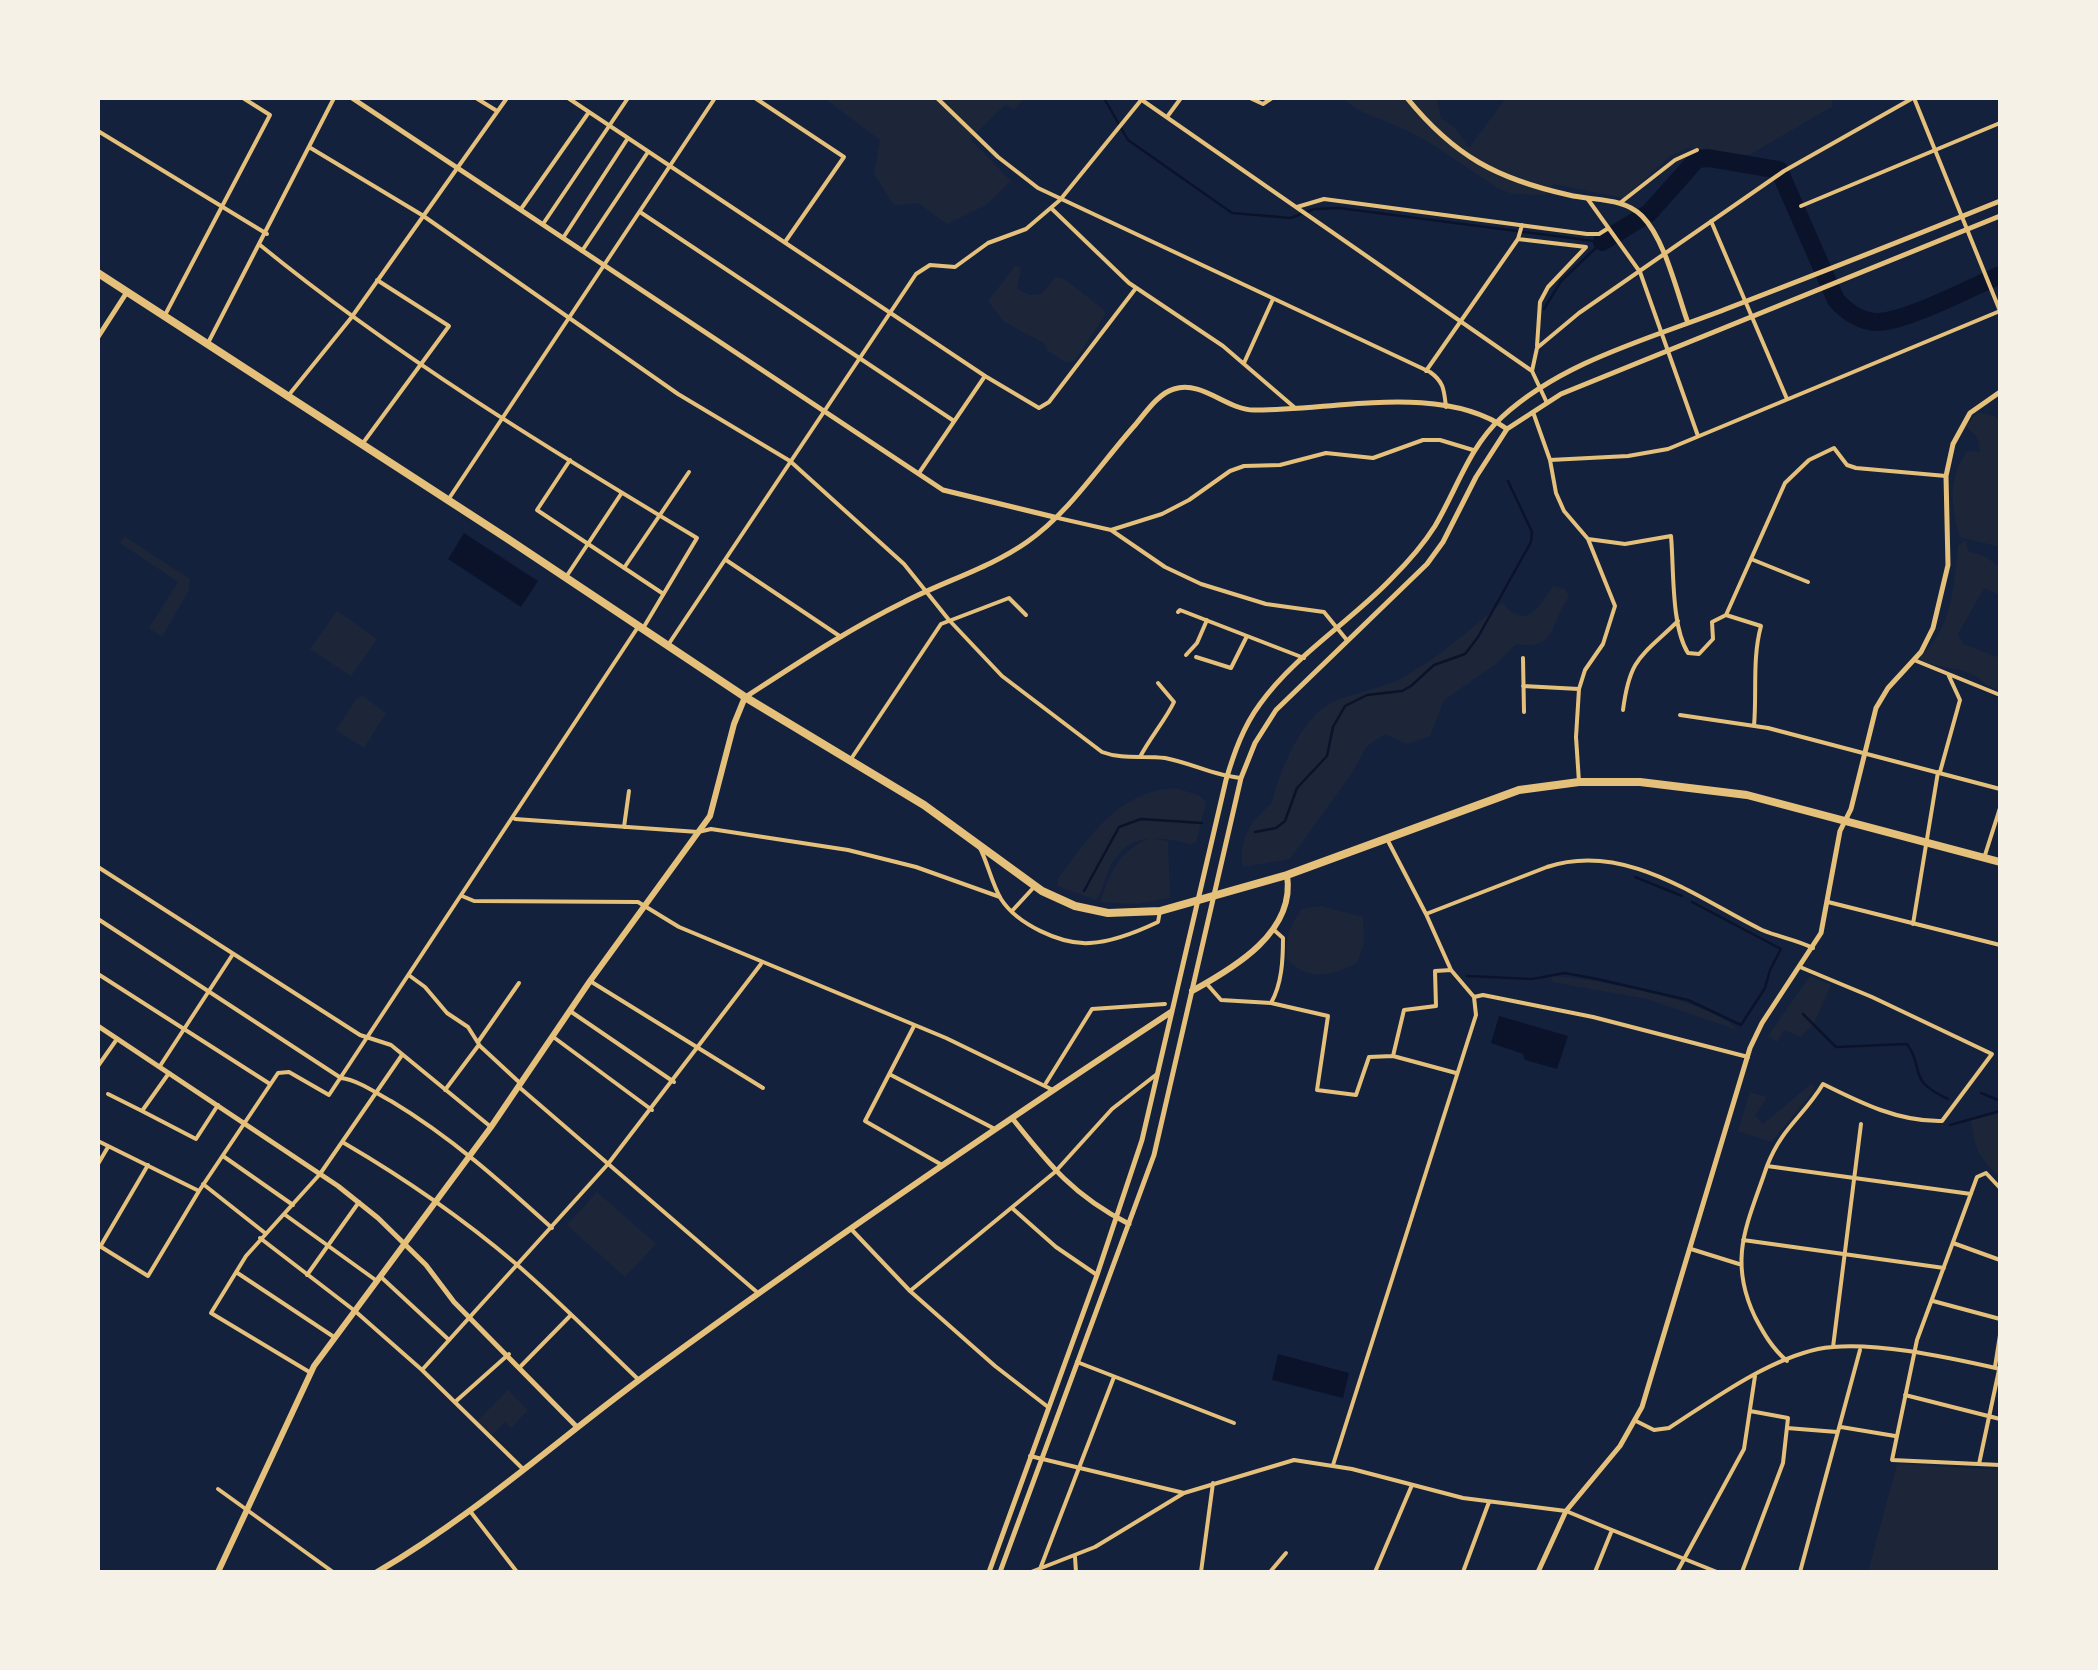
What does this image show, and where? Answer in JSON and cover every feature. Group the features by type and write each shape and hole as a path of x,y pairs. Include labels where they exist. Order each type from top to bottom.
{"highway":[{"path":"98,273 745,697 956,827 1035,886 1076,906 1108,912 1160,910 1287,875 1519,790 1579,782 1640,782 1746,795 2000,862"}],"main road":[{"path":"218,1572 310,1373 710,816 745,697"},
{"path":"1192,990 1234,966 1274,930 1289,887 1287,875"},
{"path":"377,1572 470,1511 576,1426 758,1293 1171,1012"}],"street":[{"path":"165,314 270,114 243,98"},
{"path":"208,343 334,98"},
{"path":"352,98 944,490 1111,530 1165,567 1201,584 1266,604 1324,612 1346,639"},
{"path":"476,98 498,112"},
{"path":"288,396 350,318 507,98"},
{"path":"568,98 1029,406 1039,408 1049,402 1136,288"},
{"path":"543,224 628,98"},
{"path":"448,500 715,98"},
{"path":"756,98 844,157 786,242"},
{"path":"937,98 1023,178 1060,200 1426,370 1441,380 1446,407"},
{"path":"667,645 922,267 955,267 988,243 1026,229 1060,200 1140,98 1532,371 1547,403"},
{"path":"1168,117 1181,98"},
{"path":"1250,98 1263,104 1272,98"},
{"path":"1407,98 1456,149 1481,166 1530,184 1620,203 1644,218 1688,323"},
{"path":"1537,348 1579,313 1784,171 1914,98 2000,311 1668,448 1643,454 1550,460"},
{"path":"520,209 589,112"},
{"path":"1800,206 2000,123"},
{"path":"98,130 267,234"},
{"path":"563,238 628,138"},
{"path":"309,147 422,215 678,394 790,462 870,532 928,590 949,620 1002,676 1102,752 1169,759 1241,778"},
{"path":"1620,203 1675,160 1697,150"},
{"path":"582,250 648,152"},
{"path":"1588,198 1640,272 1698,436"},
{"path":"1298,210 1324,199 1522,228 1587,234 1608,231"},
{"path":"989,1572 1142,1140 1226,777 1260,704 1414,554 1435,526 1474,451 1496,422 1539,388 1662,332 2000,200"},
{"path":"1051,208 1136,288 1244,363 1294,408"},
{"path":"640,212 954,421"},
{"path":"1000,1572 1154,1155 1241,778 1255,743 1276,710 1346,639 1398,595 1434,555 1507,429 1568,391 2000,216"},
{"path":"1711,222 1786,399"},
{"path":"1426,370 1522,228"},
{"path":"1518,239 1586,247 1548,287 1540,302 1532,371"},
{"path":"148,1165 99,1246 148,1276 199,1190 270,1084 284,1071 326,1096 341,1078 697,538 350,318 260,245"},
{"path":"362,444 449,326 377,280"},
{"path":"98,337 127,292"},
{"path":"1244,363 1273,299"},
{"path":"919,473 985,376"},
{"path":"745,697 841,637 1027,542 1054,517 1158,399 1173,389 1198,390 1235,408 1250,410 1404,404 1446,407 1478,411 1507,429"},
{"path":"1538,1572 1566,1511 1636,1421 1750,1048 1821,934 1840,831 1880,700 1929,638 1947,572 1946,476 1960,427 1977,407 2000,392"},
{"path":"1533,412 1550,460 1556,494 1564,511 1588,539 1615,606 1602,644 1585,670 1579,689 1579,782"},
{"path":"1111,530 1162,514 1244,466 1280,465 1326,454 1373,458 1423,440 1440,440 1474,451"},
{"path":"1588,539 1625,544 1672,536 1678,622 1684,648 1688,653 1698,654 1713,639 1712,622 1726,614 1785,484 1809,460 1834,448 1848,466 1856,468 1946,476"},
{"path":"570,460 537,510 662,593"},
{"path":"624,568 689,472"},
{"path":"566,577 622,492"},
{"path":"1751,559 1808,582"},
{"path":"726,560 841,637"},
{"path":"851,759 941,624 1009,598 1026,615"},
{"path":"1178,612 1304,658"},
{"path":"1726,614 1761,626 1754,658 1758,686 1754,726"},
{"path":"1186,655 1197,642 1206,620"},
{"path":"1624,710 1626,684 1635,662 1678,622"},
{"path":"1196,657 1231,668 1246,636"},
{"path":"1522,658 1524,712"},
{"path":"1914,660 2000,695"},
{"path":"1913,924 1924,842 1960,700 1948,674"},
{"path":"1140,757 1162,718 1174,707 1158,684"},
{"path":"1523,686 1579,689"},
{"path":"1680,714 1754,726 2000,789"},
{"path":"624,828 630,791"},
{"path":"1984,858 2000,808"},
{"path":"513,819 698,832 711,829 848,850 1000,897"},
{"path":"1333,1466 1476,1014 1474,997 1451,970 1387,838"},
{"path":"979,846 1000,897 1012,911 1039,929 1068,940 1091,943 1148,927 1158,922 1160,910"},
{"path":"1426,914 1565,861 1588,860 1655,874 1710,899 1760,929 1813,948"},
{"path":"98,868 360,1036 391,1046 490,1126"},
{"path":"1012,911 1035,886"},
{"path":"462,896 474,901 638,902 679,928 914,1026 1053,1090"},
{"path":"1828,902 2000,944"},
{"path":"98,918 341,1078 378,1094 470,1154 552,1228"},
{"path":"1272,1002 1278,992 1283,958 1283,938 1274,930"},
{"path":"160,1066 233,954"},
{"path":"422,1370 608,1164 761,964"},
{"path":"1787,1361 1774,1350 1753,1312 1739,1264 1774,1146 1823,1084 1890,1114 1942,1121 1992,1054 1800,967"},
{"path":"1394,1056 1404,1010 1436,1006 1435,971 1451,970"},
{"path":"98,974 270,1084"},
{"path":"409,975 450,1016 470,1029 519,1084 758,1293"},
{"path":"590,982 763,1088"},
{"path":"445,1090 519,983"},
{"path":"1206,983 1221,1000 1272,1002 1328,1016 1317,1090 1356,1095 1368,1057 1394,1056 1456,1073"},
{"path":"1474,997 1484,995 1593,1017 1748,1057"},
{"path":"1045,1084 1092,1009 1165,1004"},
{"path":"569,1011 674,1082"},
{"path":"98,1026 359,1202 405,1243 469,1317 576,1426"},
{"path":"914,1026 866,1121 942,1165"},
{"path":"552,1036 652,1110"},
{"path":"98,1066 117,1039"},
{"path":"310,1373 211,1312 260,1238 344,1143 402,1055"},
{"path":"142,1111 169,1073"},
{"path":"891,1074 995,1129"},
{"path":"910,1291 1055,1172 1112,1109 1157,1074"},
{"path":"108,1094 196,1140 218,1105"},
{"path":"1012,1118 1055,1172 1092,1206 1129,1224"},
{"path":"1833,1347 1861,1124"},
{"path":"98,1141 199,1190"},
{"path":"344,1143 436,1202 518,1266 639,1380"},
{"path":"98,1164 108,1146"},
{"path":"222,1156 293,1205"},
{"path":"1767,1166 1971,1194"},
{"path":"2000,1188 1986,1173 1981,1173 1971,1194 1914,1352 1892,1460 2000,1465"},
{"path":"203,1184 265,1233"},
{"path":"307,1274 359,1202"},
{"path":"1012,1208 1056,1247 1097,1275"},
{"path":"284,1214 379,1279 449,1340"},
{"path":"850,1229 910,1291 1048,1407"},
{"path":"260,1238 422,1370 522,1468"},
{"path":"1743,1240 1944,1268"},
{"path":"1953,1243 2000,1260"},
{"path":"1690,1249 1739,1264"},
{"path":"236,1272 334,1338"},
{"path":"1931,1301 2000,1318"},
{"path":"521,1366 570,1316"},
{"path":"1979,1464 1998,1368 2000,1335"},
{"path":"1636,1421 1662,1430 1755,1376 1833,1347 1914,1352 1998,1368"},
{"path":"1800,1572 1860,1348"},
{"path":"455,1402 509,1354"},
{"path":"1077,1362 1234,1423"},
{"path":"1040,1569 1114,1376"},
{"path":"1677,1572 1744,1448 1755,1376"},
{"path":"1905,1395 2000,1419"},
{"path":"1742,1572 1783,1463 1788,1418 1750,1411"},
{"path":"1787,1428 1897,1436"},
{"path":"1030,1456 1184,1494"},
{"path":"1031,1572 1075,1555 1184,1494 1294,1460 1489,1502 1566,1511 1717,1572"},
{"path":"1201,1572 1213,1483"},
{"path":"1376,1572 1412,1484"},
{"path":"218,1489 332,1572"},
{"path":"1463,1572 1489,1502"},
{"path":"470,1511 517,1572"},
{"path":"1595,1572 1612,1530"},
{"path":"1270,1572 1286,1553"},
{"path":"1075,1555 1076,1572"}],"shaded area":[{"path":"824,98 1025,98 1014,110 1006,104 970,139 1011,181 987,204 947,224 918,203 894,205 874,174 880,140"},
{"path":"1343,98 1437,98 1441,118 1455,128 1469,148 1506,98 1832,98 1833,106 1749,155 1687,148 1670,156 1624,198 1554,184 1545,195 1513,194 1499,189 1435,146 1356,109"},
{"path":"1015,266 1021,268 1017,289 1030,295 1041,294 1056,277 1103,309 1105,314 1075,361 1065,362 1047,350 1044,343 1004,322 988,301"},
{"path":"1978,412 1995,416 2000,422 2000,547 1960,537 1954,514 1956,472 1967,451 1980,452 1978,438 1966,426"},
{"path":"464,533 538,581 521,607 448,559"},
{"path":"124,536 190,579 189,590 162,637 149,628 178,582 120,543"},
{"path":"1966,540 1968,551 2000,567 2000,595 1984,588 1958,634 1963,644 2000,658 2000,690 1965,672 1921,661 1920,656 1939,634 1945,620 1958,546"},
{"path":"1553,586 1565,589 1569,597 1545,639 1529,645 1516,644 1496,664 1444,700 1430,736 1407,744 1385,734 1366,747 1352,773 1290,859 1243,867 1242,848 1248,831 1272,803 1292,748 1319,711 1416,670 1502,603 1518,615 1531,613"},
{"path":"337,611 377,639 351,676 310,649"},
{"path":"363,696 386,713 364,748 336,730 357,698"},
{"path":"1174,788 1199,795 1206,802 1196,843 1154,838 1133,843 1115,858 1096,900 1057,886 1058,879 1094,833 1121,807 1154,791"},
{"path":"1151,838 1168,841 1170,898 1136,904 1100,902 1124,855"},
{"path":"1321,906 1363,917 1364,943 1357,963 1338,971 1312,974 1287,959 1289,932 1302,909"},
{"path":"1551,976 1621,986 1680,1001 1725,1020 1737,1030 1647,999 1552,982"},
{"path":"1810,976 1831,985 1814,1023 1801,1037 1784,1030 1777,1042 1768,1036"},
{"path":"1499,1016 1568,1036 1557,1069 1525,1060 1523,1054 1491,1043"},
{"path":"1811,1084 1815,1086 1812,1093 1771,1142 1738,1131 1750,1092 1767,1097 1755,1115 1763,1124"},
{"path":"2000,1113 2000,1177 1979,1151 1971,1119"},
{"path":"597,1192 656,1244 625,1277 567,1225"},
{"path":"1278,1354 1349,1373 1343,1398 1272,1380"},
{"path":"508,1390 528,1410 511,1428 505,1422 492,1435 477,1421"},
{"path":"1897,1464 2000,1470 2000,1572 1868,1572"}],"waterway":[{"path":"1104,98 1128,140 1232,213 1291,218 1314,209 1339,208 1602,242"},
{"path":"1602,242 1649,213 1697,159 1708,158 1779,170 1836,300 1859,318 1876,322 1903,317 2000,275"},
{"path":"1544,309 1561,281 1601,243"},
{"path":"1255,832 1276,828 1285,821 1297,788 1327,756 1333,727 1345,706 1367,695 1402,691 1434,665 1465,654 1478,637 1531,542 1532,532 1508,481"},
{"path":"1084,891 1119,827 1141,819 1202,823"},
{"path":"1635,877 1682,896"},
{"path":"1467,976 1532,979 1565,973 1688,1000 1741,1025 1765,988 1781,949 1692,902"},
{"path":"1803,1014 1836,1047 1907,1044 1921,1080 1948,1099"},
{"path":"1981,1093 1998,1100"},
{"path":"1950,1125 2000,1111"}]}
